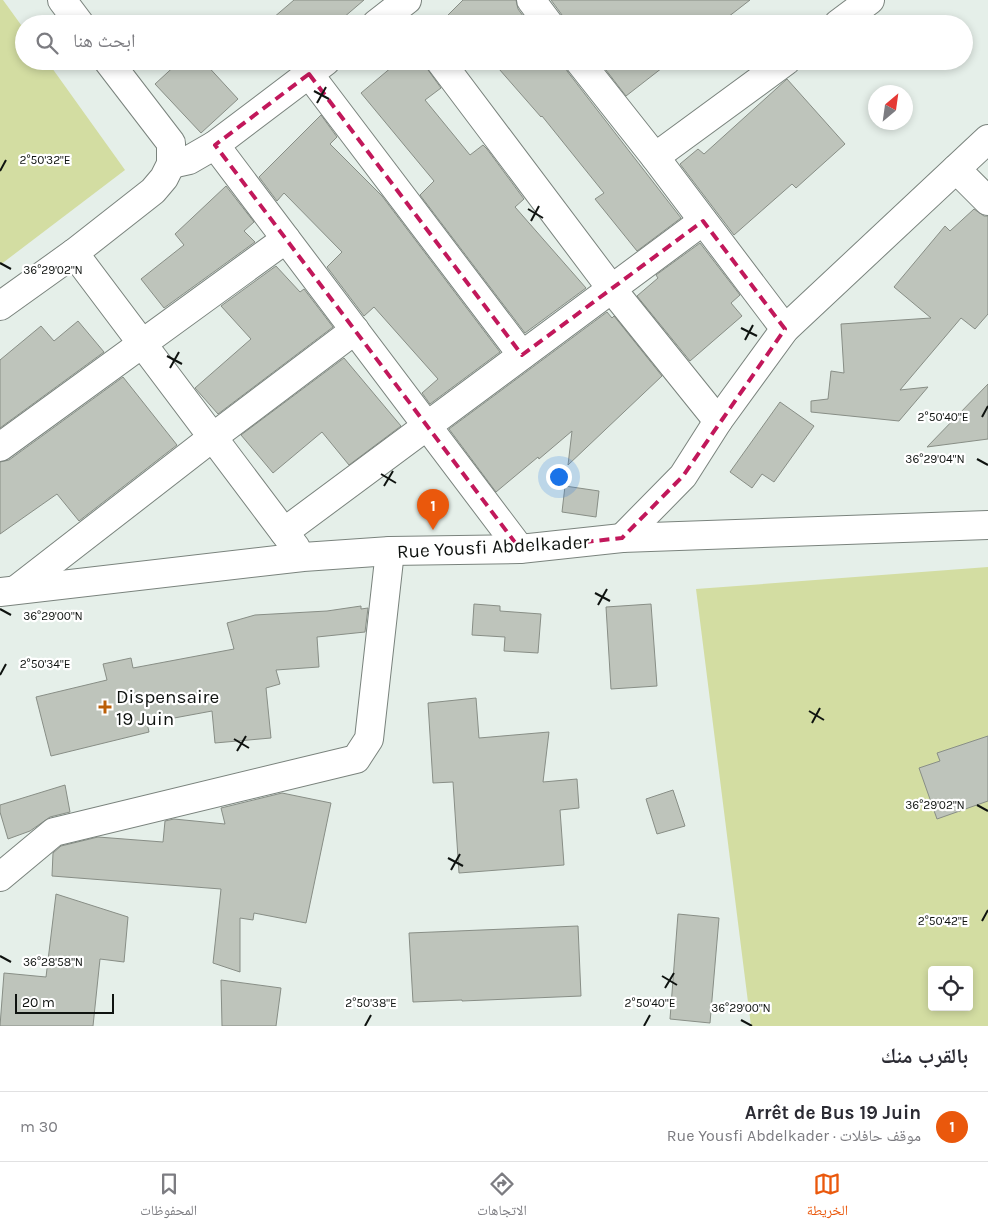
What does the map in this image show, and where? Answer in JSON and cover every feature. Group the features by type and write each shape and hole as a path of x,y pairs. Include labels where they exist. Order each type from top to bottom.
{"street":[{"path":"62,0 73,15"},
{"path":"531,0 542,15"},
{"path":"850,15 870,0"},
{"path":"0,306 74,253 153,191 164,178 171,164 171,143 115,70"},
{"path":"171,164 189,160 214,145 314,70"},
{"path":"320,70 522,354"},
{"path":"447,70 611,288 718,421"},
{"path":"586,70 785,329"},
{"path":"655,158 774,70"},
{"path":"622,538 683,476 718,421 785,329 988,139"},
{"path":"214,145 520,549"},
{"path":"956,169 988,201"},
{"path":"284,532 703,221"},
{"path":"0,447 286,239"},
{"path":"74,253 303,557"},
{"path":"7,588 355,330"},
{"name":"Rue Yousfi Abdelkader","path":"7,588 303,557 390,551 520,549 622,538 988,525"},
{"path":"0,877 54,832 356,760 369,739 390,551"}],"highlighted area":[{"path":"309,74 522,355 703,221 785,329 683,476 622,538 520,549 215,145"}],"green space":[{"path":"0,0 3,0 15,17 15,70 53,70 125,170 0,265"},
{"path":"988,567 988,1026 751,1026 696,589"}],"building":[{"path":"294,0 364,0 346,15 276,15"},
{"path":"463,0 516,0 518,9 522,15 448,15"},
{"path":"551,0 750,0 731,15 562,15"},
{"path":"170,70 211,70 238,99 201,133 155,84"},
{"path":"388,70 428,70 441,88 425,100 470,155 483,145 487,149 524,199 515,207 586,288 525,333 420,195 434,181 361,93"},
{"path":"500,70 567,70 681,218 637,251 595,199 604,193"},
{"path":"606,70 659,70 626,96"},
{"path":"787,79 845,144 796,188 792,184 734,235 680,164 698,149 704,154"},
{"path":"321,115 337,137 330,144 382,196 500,352 430,404 422,393 438,379 374,307 364,316 327,267 342,252 284,193 277,201 259,177"},
{"path":"226,186 254,222 244,231 255,242 164,308 141,279 184,245 175,234"},
{"path":"974,209 984,216 988,216 988,314 975,329 961,318 900,390 928,387 899,421 811,412 811,401 828,399 831,371 844,373 841,324 931,318 894,287 945,226 950,231"},
{"path":"700,243 740,295 731,303 742,316 690,361 637,296 658,278 656,275"},
{"path":"276,266 300,292 304,289 333,327 218,414 195,388 251,339 221,306"},
{"path":"607,312 612,318 614,316 662,376 568,465 572,431 496,492 449,429"},
{"path":"78,321 104,352 0,428 0,360 41,326 54,341"},
{"path":"344,358 401,426 349,465 322,432 273,473 241,435"},
{"path":"123,377 177,445 79,521 57,494 0,534 0,462 9,460"},
{"path":"988,384 988,439 927,447"},
{"path":"780,402 814,426 774,482 762,474 752,488 730,472"},
{"path":"565,486 599,491 596,517 562,512"},
{"path":"474,604 500,606 500,611 541,614 538,653 504,651 505,637 472,635"},
{"path":"651,604 657,686 611,689 606,607"},
{"path":"361,606 361,609 368,608 365,632 317,637 319,667 276,670 280,684 266,688 271,738 215,743 212,711 147,723 149,732 51,756 36,697 107,680 103,664 131,658 133,668 234,649 227,623 255,615 327,611"},
{"path":"476,698 479,738 549,732 543,782 577,779 579,808 560,810 564,865 459,873 453,782 433,783 428,703"},
{"path":"988,736 988,801 937,819 919,768 940,761 937,753"},
{"path":"65,785 70,812 50,817 30,831 8,839 0,812 0,805"},
{"path":"673,790 685,826 657,834 646,799"},
{"path":"282,793 331,803 306,923 254,913 253,920 240,918 240,972 213,963 221,889 52,876 53,853 61,846 98,837 163,842 165,821 174,819 225,824 221,808"},
{"path":"56,894 128,917 124,962 100,959 93,1026 0,1026 4,973 46,977"},
{"path":"678,914 719,918 710,1023 670,1019"},
{"path":"578,926 581,996 413,1002 409,933"},
{"path":"221,980 281,988 276,1026 222,1026"}],"place":[{"name":"Arrêt de Bus 19 Juin","path":"433,530"},
{"name":"Dispensaire 19 Juin","path":"105,707"}]}
